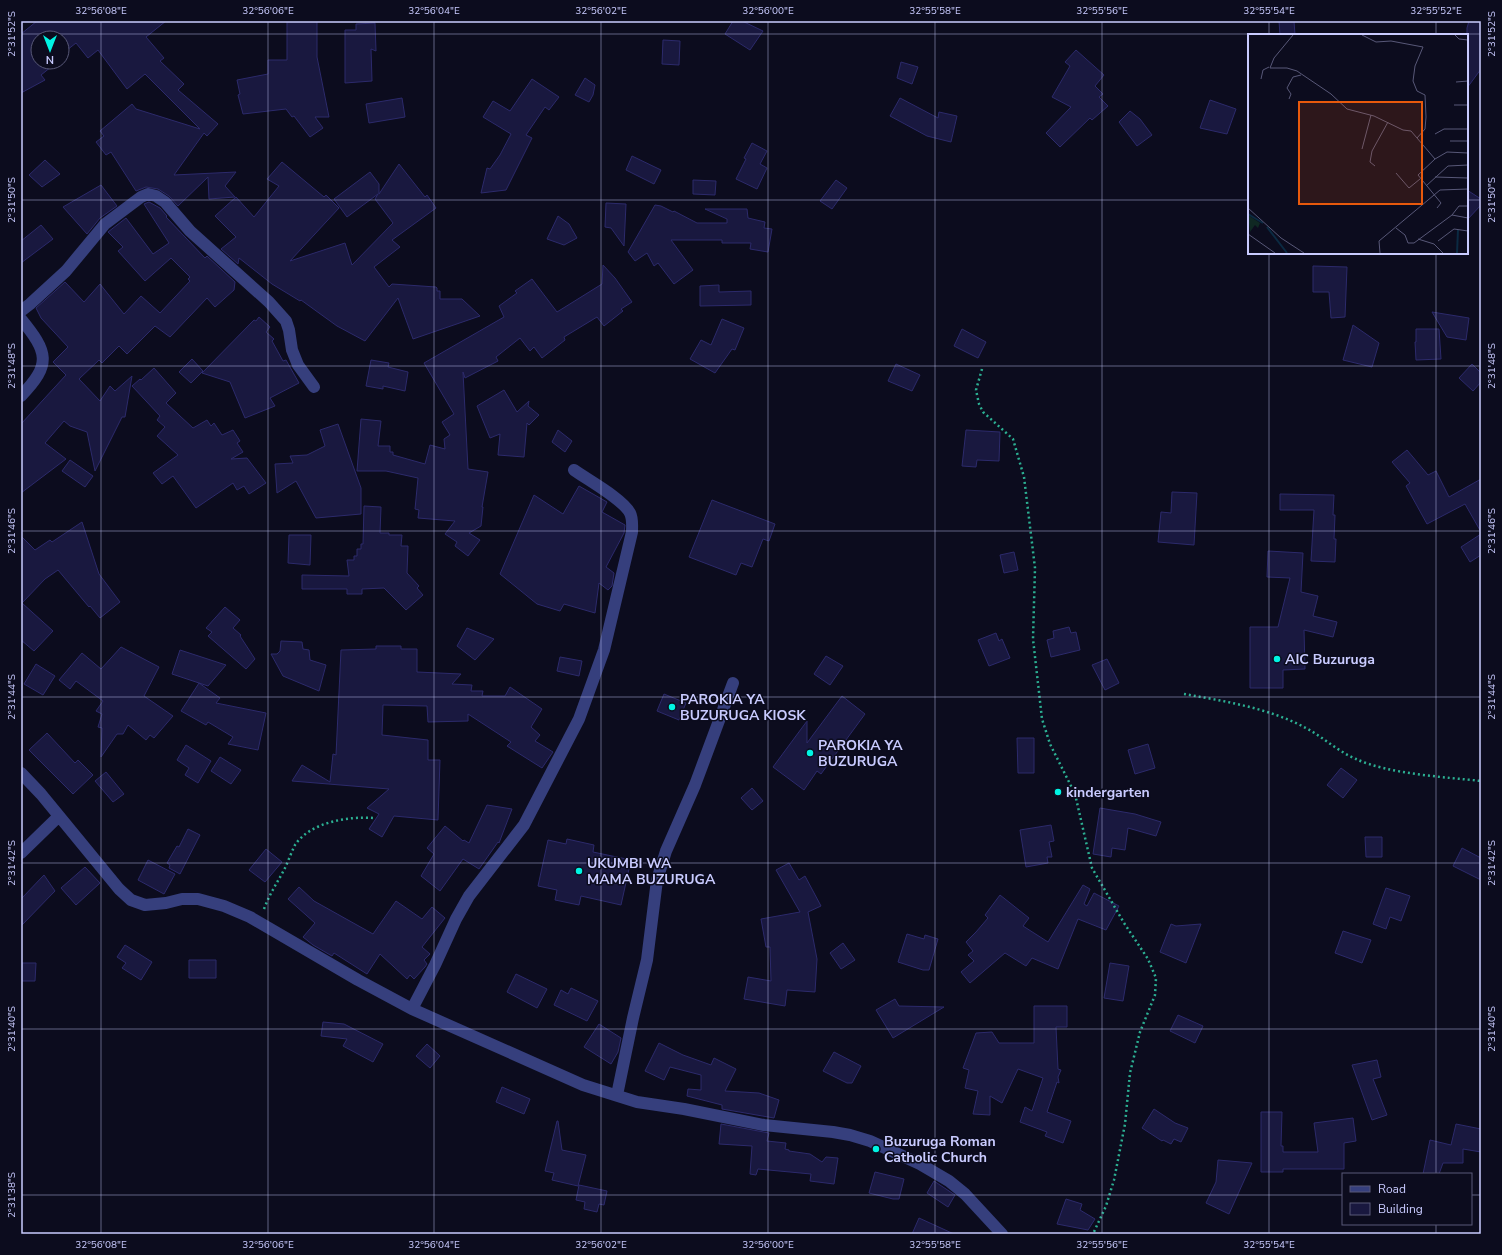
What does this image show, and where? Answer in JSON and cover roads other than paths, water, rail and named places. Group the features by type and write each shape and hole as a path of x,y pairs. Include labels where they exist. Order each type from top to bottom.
{"street":[{"path":"21,311 66,271 105,224 148,194 156,196 165,202 190,231 269,302 286,321 292,350 298,365 314,387"},
{"path":"21,319 40,346 43,360 40,371 34,382 21,396"},
{"path":"412,1009 435,965 456,919 470,896 524,825 578,719 604,650 632,532 632,522 630,514 622,503 574,470"},
{"path":"617,1096 647,960 657,880 666,851 695,785 733,683"},
{"path":"21,773 41,794 119,888 131,900 145,905 166,903 182,899 198,899 224,906 258,922 358,980 412,1009 583,1085 637,1102 684,1109 764,1125 833,1132 870,1141 920,1164 948,1181 965,1194 1002,1234"},
{"path":"21,853 58,816"}],"place":[{"name":"AIC Buzuruga","path":"1277,659"},
{"name":"PAROKIA YA BUZURUGA KIOSK","path":"672,707"},
{"name":"PAROKIA YA BUZURUGA","path":"810,753"},
{"name":"kindergarten","path":"1058,792"},
{"name":"UKUMBI WA MAMA BUZURUGA","path":"579,871"},
{"name":"Buzuruga Roman Catholic Church","path":"876,1149"}]}
